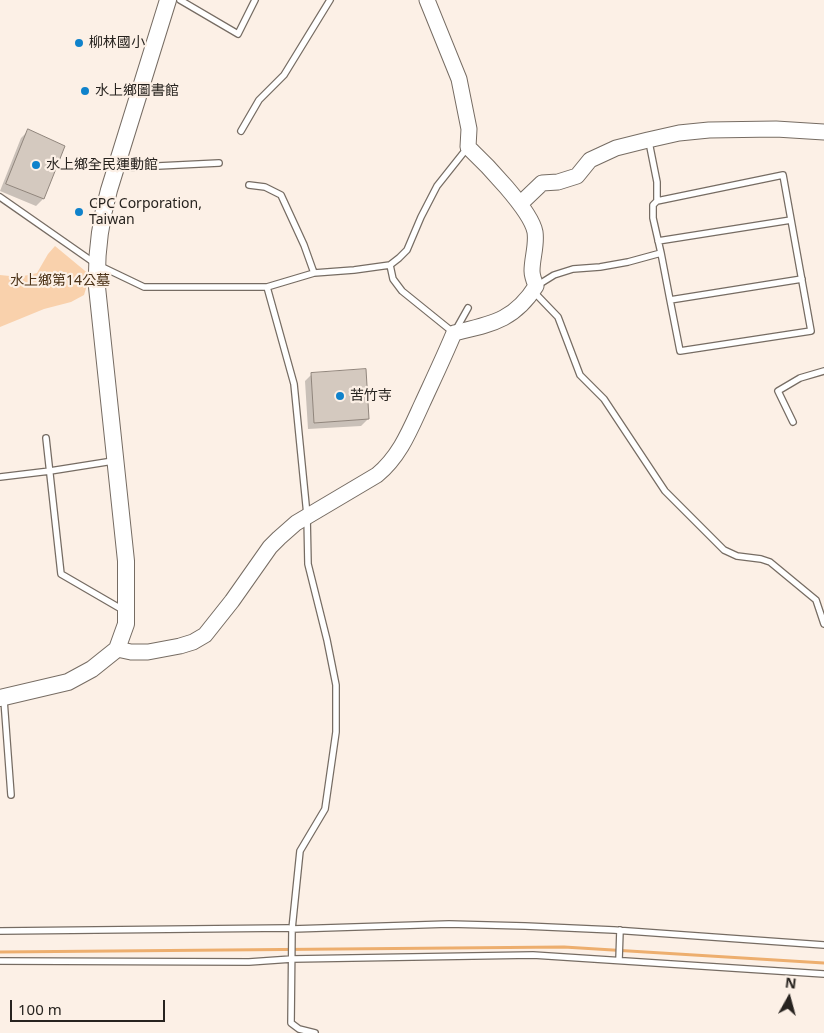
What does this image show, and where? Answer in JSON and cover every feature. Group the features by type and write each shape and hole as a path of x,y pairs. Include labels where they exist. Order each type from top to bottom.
{"main road":[{"path":"2,698 68,682 92,669 117,649 126,624 126,561 96,264 103,212 168,0"}],"street":[{"path":"117,649 130,652 148,652 180,646 193,642 205,635 232,601 270,547 296,522 377,475 388,466 400,451 410,431 454,333 495,323 506,317 529,298 534,288 532,273 536,234 534,226 520,204 485,162 468,147 469,129 459,79 427,0"},
{"path":"520,204 542,183 558,182 577,176 590,160 616,148 648,140 678,133 709,130 776,129 824,132"}],"lane":[{"path":"180,0 238,34 254,0"},
{"path":"241,131 259,100 284,75 330,0"},
{"path":"648,140 657,182 657,201"},
{"path":"0,197 96,264 144,287 267,287 314,273 390,265 407,250 437,186 468,147"},
{"path":"116,168 220,163"},
{"path":"783,175 791,220 811,330 680,351 652,205 657,201 783,175"},
{"path":"249,184 265,187 281,195 304,245 314,273"},
{"path":"658,241 791,220"},
{"path":"661,253 628,262 574,269 554,275 534,288 558,316 580,375 604,399 665,491 724,550 736,556 770,562 816,600 824,624"},
{"path":"390,265 393,279 402,291 454,333 468,308"},
{"path":"670,300 802,278"},
{"path":"267,287 294,384 307,515 308,564 322,616 336,685 336,732 325,809 300,851 292,929 291,1023 299,1029 315,1033"},
{"path":"793,422 778,390 800,378 824,372"},
{"path":"46,438 61,574 127,612"},
{"path":"0,477 115,461"},
{"path":"2,698 11,795"},
{"path":"0,931 292,929 449,924 620,930 824,945"},
{"path":"619,960 620,930"},
{"path":"0,961 249,962 292,959 533,955 824,974"}],"green space":[{"name":"水上鄉第14公墓","path":"55,246 90,275 84,295 71,302 44,309 0,327 0,275 19,277 37,273"}],"building":[{"name":"水上鄉全民運動館","path":"28,129 65,146 44,199 6,184"},
{"name":"苦竹寺","path":"366,369 369,419 314,423 311,373"}],"waterway":[{"path":"0,952 564,947 824,963"}],"place":[{"name":"柳林國小","path":"79,43"},
{"name":"水上鄉圖書館","path":"85,91"},
{"name":"水上鄉全民運動館","path":"36,165"},
{"name":"CPC Corporation, Taiwan","path":"79,212"},
{"name":"苦竹寺","path":"340,396"}]}
